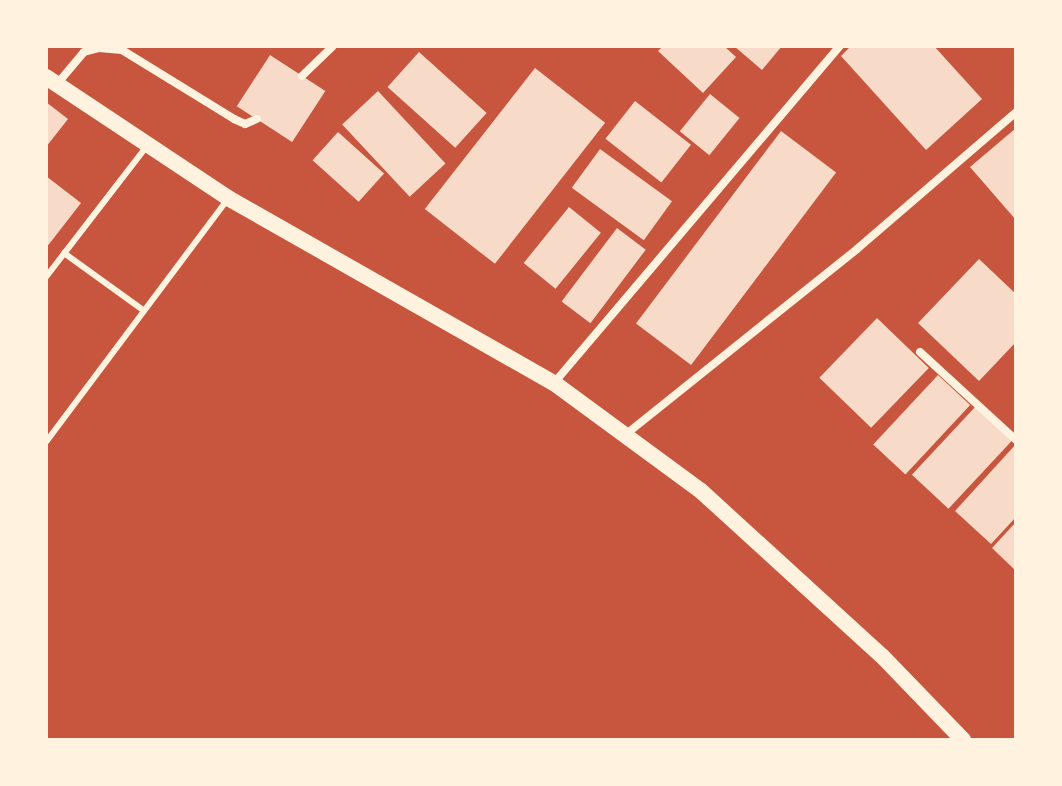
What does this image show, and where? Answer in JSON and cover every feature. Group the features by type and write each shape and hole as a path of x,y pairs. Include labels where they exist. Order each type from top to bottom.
{"main road":[{"path":"52,81 228,198 554,383 701,491 799,578 963,740"}],"street":[{"path":"302,76 333,46"},
{"path":"554,383 840,46"},
{"path":"52,81 84,52 99,48 122,50 234,119 245,124 257,119"},
{"path":"625,435 868,241 1016,112"},
{"path":"920,352 1016,440"}],"lane":[{"path":"46,277 148,145"},
{"path":"46,442 228,198"},
{"path":"64,253 143,310"}],"building":[{"path":"663,46 724,46 736,57 703,93 658,51"},
{"path":"734,46 782,46 762,70"},
{"path":"851,46 934,46 982,99 926,150 841,56"},
{"path":"419,52 487,113 455,148 388,87"},
{"path":"270,55 325,91 292,142 237,106"},
{"path":"535,68 605,123 495,264 425,209"},
{"path":"378,91 446,163 410,197 342,124"},
{"path":"710,94 740,118 709,155 680,131"},
{"path":"635,101 691,145 661,183 605,139"},
{"path":"46,102 68,119 46,147"},
{"path":"1016,128 1016,220 970,167"},
{"path":"781,131 836,173 691,365 636,323"},
{"path":"338,132 384,173 359,202 313,160"},
{"path":"600,149 672,201 644,240 572,188"},
{"path":"46,176 81,203 46,248"},
{"path":"569,207 601,233 556,289 524,263"},
{"path":"617,228 646,250 590,323 562,301"},
{"path":"979,259 1016,294 1016,342 979,381 918,323"},
{"path":"877,318 929,368 871,428 819,378"},
{"path":"938,375 970,405 905,474 873,444"},
{"path":"976,406 1013,440 948,509 912,475"},
{"path":"1016,444 1016,517 991,544 955,511"},
{"path":"1016,522 1016,571 992,548"}]}
